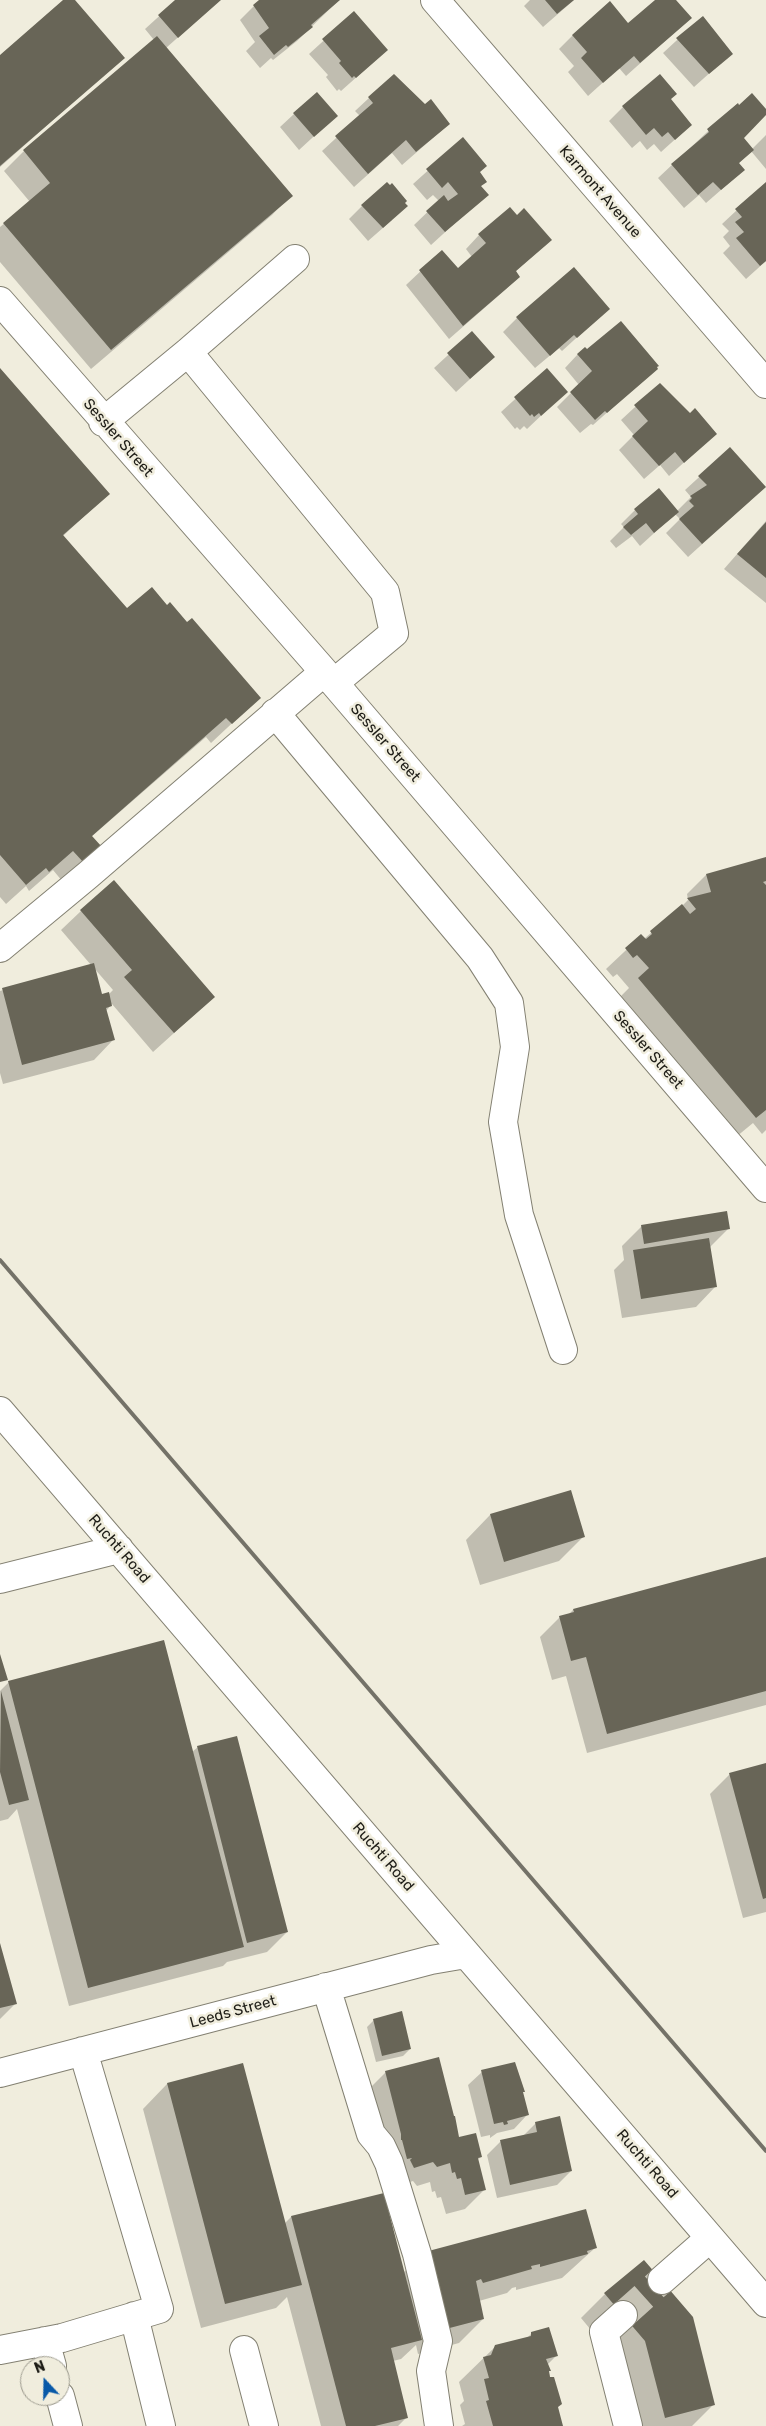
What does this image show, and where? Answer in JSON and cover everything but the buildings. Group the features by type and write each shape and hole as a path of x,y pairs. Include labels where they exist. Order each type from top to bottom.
{"street":[{"name":"Karmont Avenue","path":"435,0 766,384"},
{"path":"103,422 188,352 295,259"},
{"name":"Sessler Street","path":"0,301 103,422 329,677 766,1188"},
{"path":"0,948 88,875 274,713 329,677 360,662 394,633 385,592 188,352"},
{"path":"274,713 480,958 508,1003 514,1047 503,1122 520,1215 562,1350"},
{"name":"Ruchti Road","path":"0,1410 766,2303"},
{"path":"0,1579 119,1549"},
{"name":"Leeds Street","path":"0,2073 431,1960 466,1954"},
{"path":"326,1987 371,2134 381,2146 389,2163 417,2254 438,2341 431,2371 439,2426"},
{"path":"0,2350 48,2354 134,2316 159,2309 83,2051"},
{"path":"662,2280 710,2238"},
{"path":"623,2315 604,2332 628,2426"},
{"path":"134,2316 161,2426"},
{"path":"244,2350 264,2426"},
{"path":"63,2406 68,2426"}],"tunnel":[{"path":"623,2315 662,2280"}],"railway":[{"path":"0,1260 766,2151"}]}
